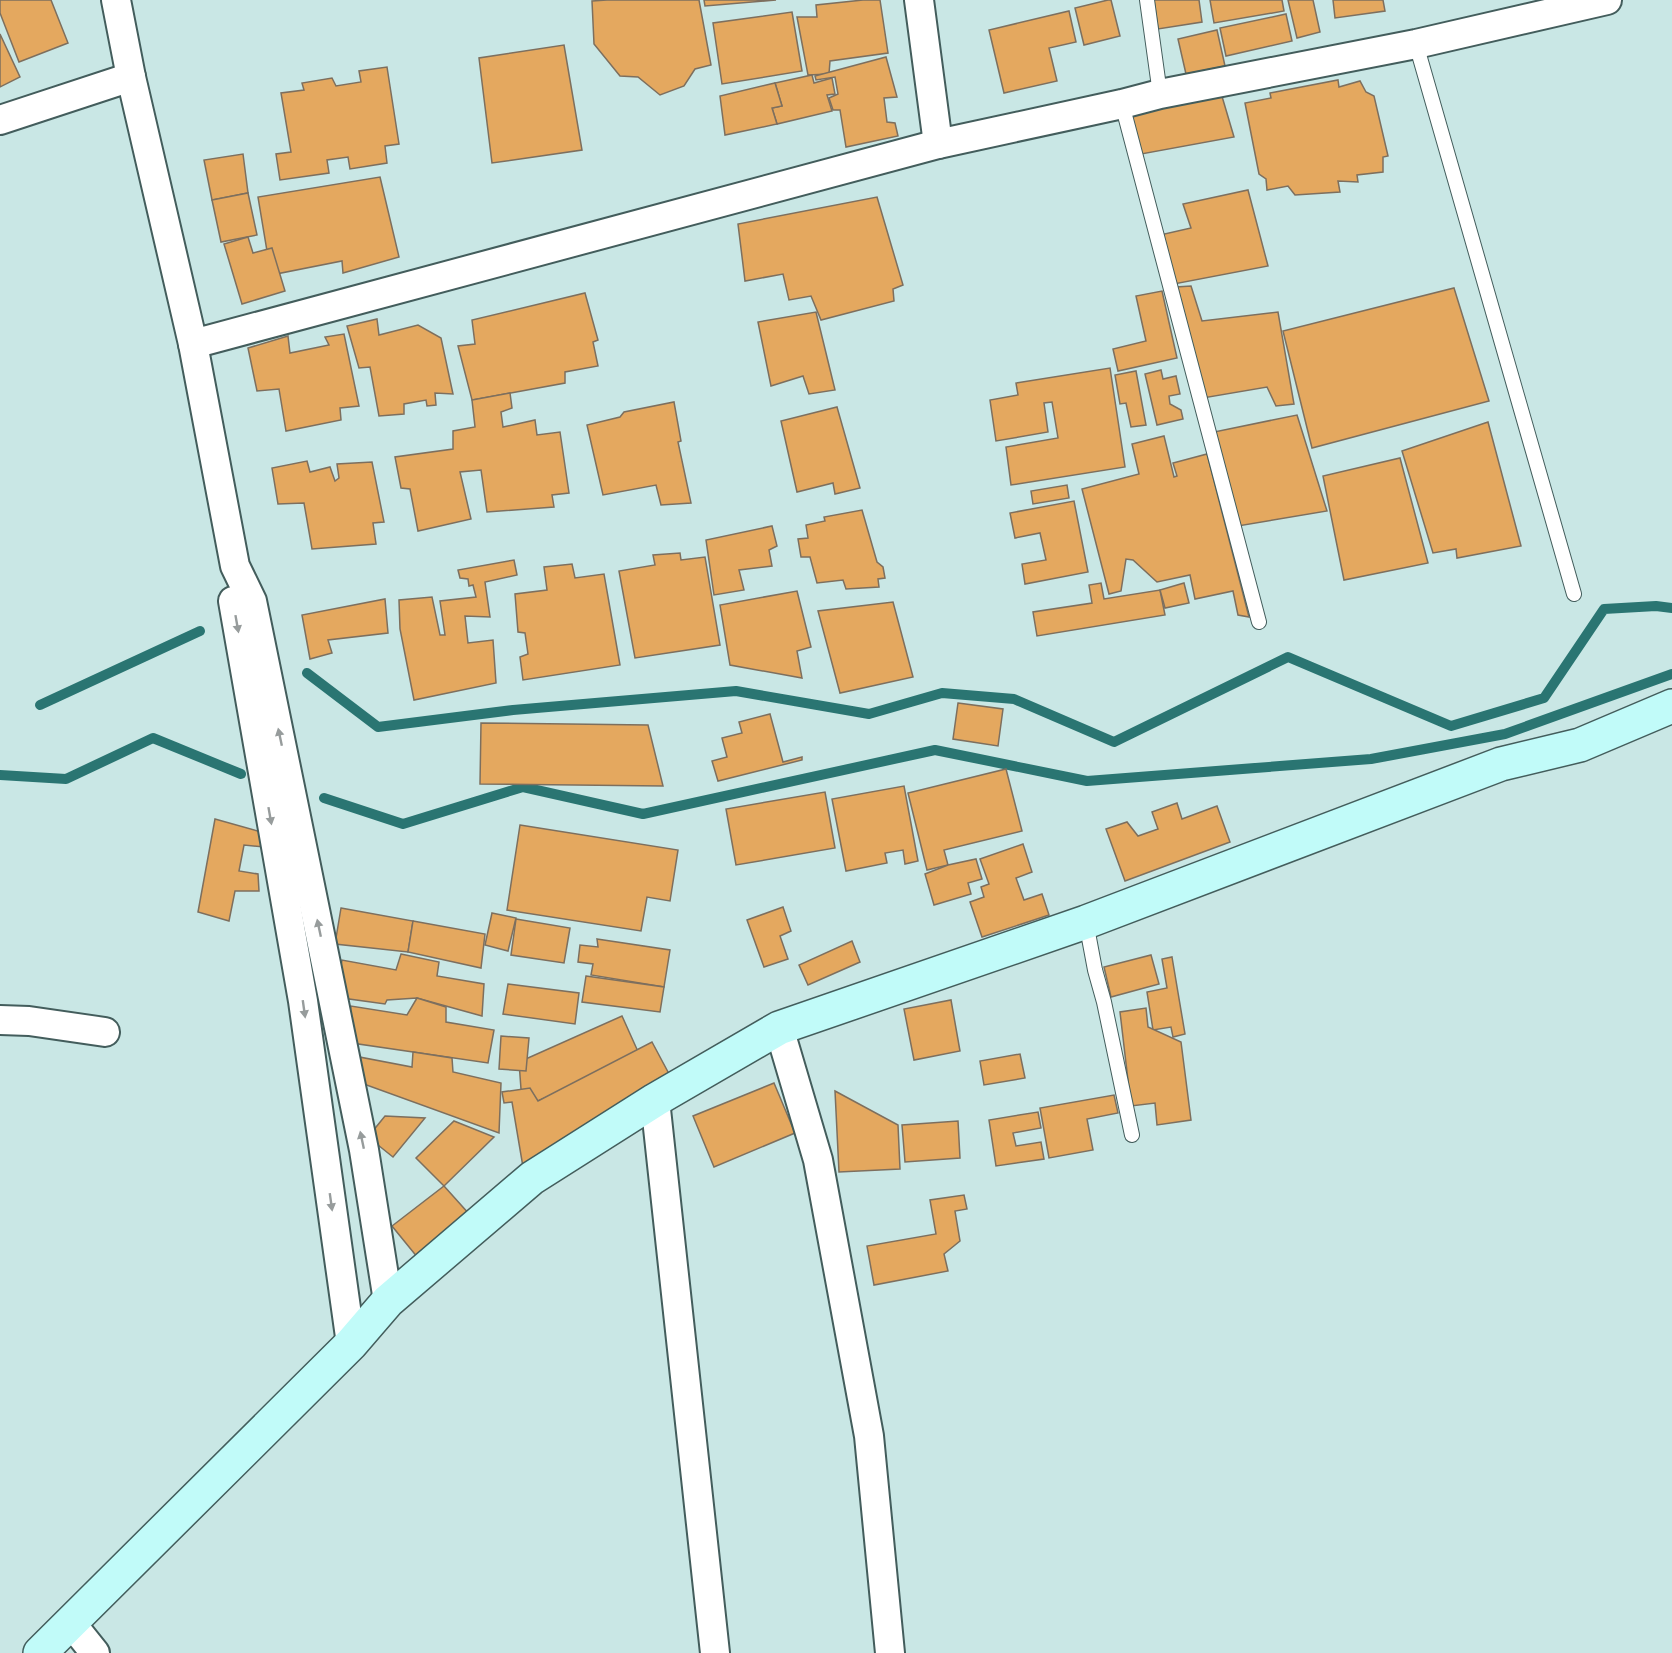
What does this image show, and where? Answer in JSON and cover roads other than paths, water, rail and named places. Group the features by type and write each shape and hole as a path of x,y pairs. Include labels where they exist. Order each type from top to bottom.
{"main road":[{"path":"40,1653 351,1344 388,1301 532,1178 655,1100 779,1028 1086,922 1501,764 1580,745 1672,706"}],"street":[{"path":"116,0 131,77 194,344 236,566 255,613 364,1150 388,1301"},
{"path":"919,0 938,144"},
{"path":"194,344 938,144 1160,94 1416,44 1607,0"},
{"path":"0,120 131,77"},
{"path":"236,566 233,602 303,1002 351,1344"},
{"path":"0,1020 29,1021 105,1032"},
{"path":"779,1028 818,1160 869,1436 890,1653"},
{"path":"655,1100 715,1653"},
{"path":"71,1623 95,1653"}],"lane":[{"path":"1147,0 1160,94"},
{"path":"1416,44 1574,594"},
{"path":"1122,104 1259,622"},
{"path":"1086,922 1132,1135"}],"waterway":[{"path":"307,673 378,727 513,710 736,691 869,714 942,693 1014,699 1114,742 1288,657 1451,726 1544,698 1604,609 1656,606 1672,608"},
{"path":"40,705 200,631"},
{"path":"324,798 403,824 523,787 643,814 935,750 1087,781 1371,759 1505,734 1672,674"},
{"path":"0,775 66,779 153,738 241,774"}]}
